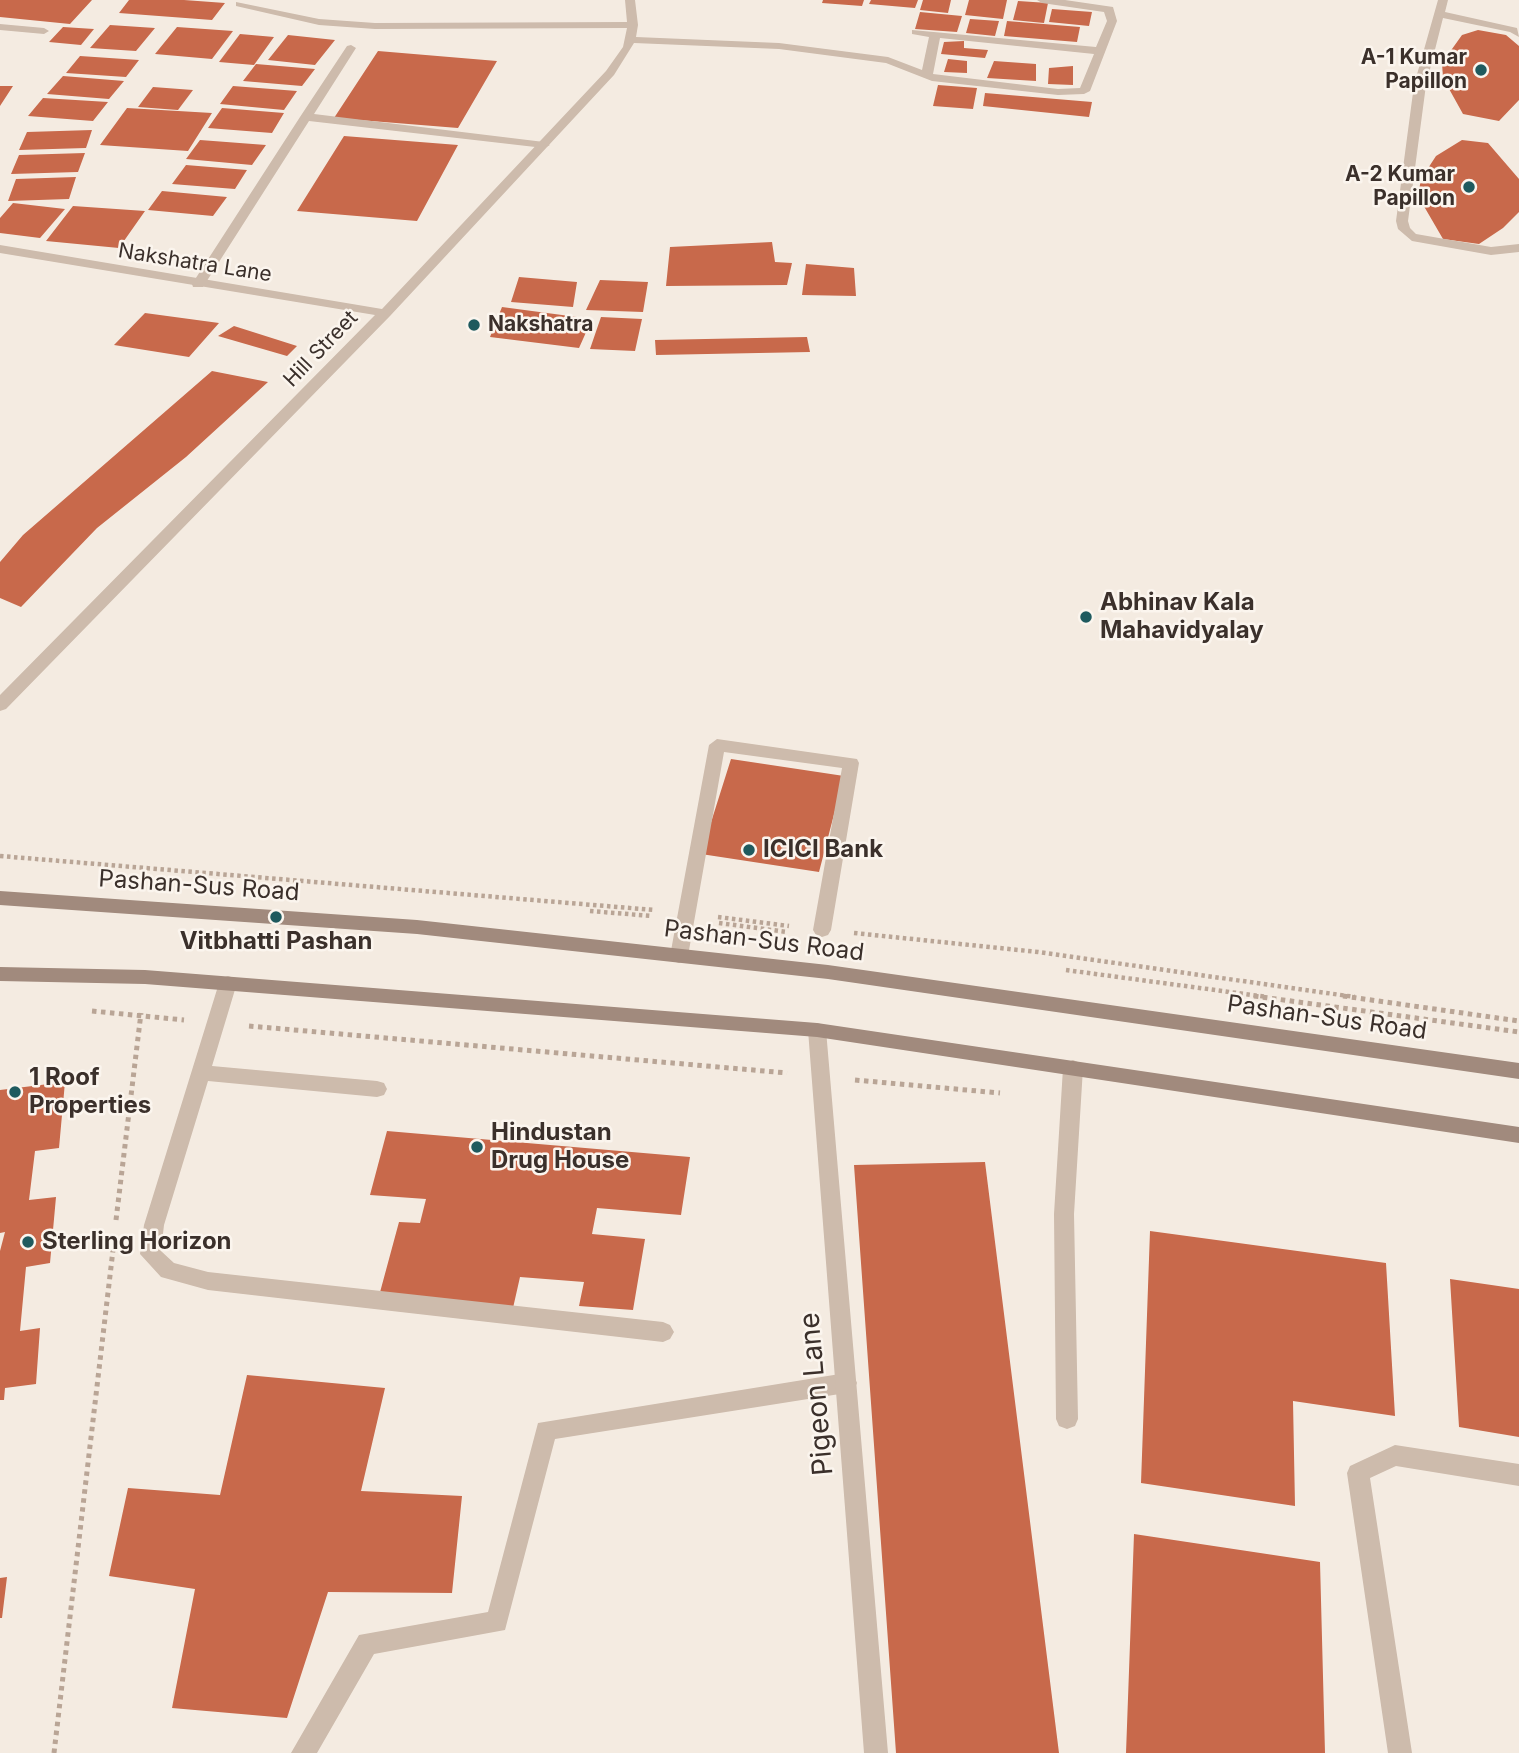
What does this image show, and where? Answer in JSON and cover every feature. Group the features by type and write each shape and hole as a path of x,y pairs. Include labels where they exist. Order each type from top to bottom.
{"main road":[{"name":"Pashan-Sus Road","path":"0,898 417,927 828,972 1519,1071"},
{"path":"0,974 145,976 817,1030 1519,1135"}],"street":[{"name":"Hill Street","path":"0,705 385,313 610,73 630,40 633,25 630,0"},
{"path":"630,40 779,46 888,60 926,75 1058,92 1084,91 1112,21 1109,9 1042,0"},
{"path":"1443,0 1420,85 1402,221 1404,229 1412,237 1492,251 1519,248"},
{"path":"240,4 319,22 375,26 633,25"},
{"path":"1438,14 1513,30 1519,34"},
{"path":"0,27 44,31"},
{"path":"916,32 1100,51"},
{"path":"926,75 935,34"},
{"path":"198,284 351,48"},
{"path":"306,117 544,145"},
{"name":"Nakshatra Lane","path":"0,249 385,313"},
{"path":"679,956 717,744 851,763 822,930"},
{"path":"228,983 154,1226 150,1254 168,1271 208,1281 663,1332"},
{"name":"Pigeon Lane","path":"817,1030 876,1753"},
{"path":"1067,1419 1064,1214 1073,1068"},
{"path":"201,1073 377,1089"},
{"path":"303,1753 367,1643 497,1622 546,1430 846,1383"},
{"path":"1400,1753 1358,1473 1395,1455 1519,1475"}],"path":[{"path":"0,856 686,916 1038,952 1519,1021"},
{"path":"686,916 795,933"},
{"path":"1055,969 1519,1032"},
{"path":"115,1234 145,976"},
{"path":"88,1011 1006,1093"},
{"path":"54,1753 113,1247"}],"building":[{"path":"0,0 92,0 70,24 0,17"},
{"path":"129,0 225,3 212,20 119,13"},
{"path":"823,0 864,0 862,6 822,3"},
{"path":"871,0 918,0 915,8 869,4"},
{"path":"923,0 951,0 948,13 920,10"},
{"path":"969,0 1007,0 1003,19 965,15"},
{"path":"1018,1 1048,3 1044,23 1013,20"},
{"path":"1052,9 1092,12 1089,26 1049,22"},
{"path":"920,12 962,16 957,32 915,29"},
{"path":"970,19 999,21 995,36 966,33"},
{"path":"1007,21 1080,27 1077,42 1004,36"},
{"path":"110,25 155,28 136,51 90,48"},
{"path":"63,27 94,29 81,45 49,42"},
{"path":"177,27 233,31 212,59 155,54"},
{"name":"A-1 Kumar Papillon","path":"1478,30 1506,35 1519,46 1519,100 1499,121 1463,114 1443,78 1442,63 1462,35"},
{"path":"240,34 274,37 254,65 219,62"},
{"path":"288,35 335,40 315,65 268,60"},
{"path":"964,41 964,48 988,50 985,58 941,54 944,42"},
{"path":"378,51 497,61 458,128 334,118"},
{"path":"80,56 139,60 126,77 66,73"},
{"path":"948,59 967,61 967,73 944,72"},
{"path":"994,61 1036,64 1036,81 987,78"},
{"path":"256,64 315,69 302,86 243,81"},
{"path":"1073,66 1073,85 1048,84 1049,68"},
{"path":"63,76 124,81 109,99 47,94"},
{"path":"938,85 977,88 973,109 933,106"},
{"path":"0,86 13,86 0,106"},
{"path":"233,86 297,91 284,110 220,104"},
{"path":"153,87 193,90 178,110 138,107"},
{"path":"985,93 1092,102 1089,117 983,106"},
{"path":"43,98 108,102 93,121 28,116"},
{"path":"127,108 212,113 188,151 100,145"},
{"path":"222,108 284,113 272,133 208,128"},
{"path":"92,130 86,148 19,150 27,132"},
{"path":"344,136 458,145 417,221 297,211"},
{"path":"200,140 266,145 252,165 186,159"},
{"name":"A-2 Kumar Papillon","path":"1462,140 1488,143 1519,179 1519,212 1503,228 1479,244 1443,239 1418,196 1421,179 1436,156"},
{"path":"85,153 78,172 11,174 19,155"},
{"path":"186,165 247,170 235,189 172,184"},
{"path":"76,177 69,199 8,201 16,179"},
{"path":"162,191 227,197 213,216 148,210"},
{"path":"13,203 65,209 40,238 0,233 0,218"},
{"path":"73,206 145,211 119,248 46,241"},
{"path":"772,242 775,262 792,263 787,285 666,286 670,247"},
{"path":"806,264 854,268 856,296 802,295"},
{"path":"519,277 577,282 573,307 511,302"},
{"path":"600,280 648,282 643,312 586,310"},
{"path":"502,307 592,319 579,348 490,337"},
{"path":"145,313 219,323 189,357 114,345"},
{"path":"601,317 642,319 635,351 590,349"},
{"path":"234,326 297,346 287,356 218,336"},
{"path":"807,337 810,352 656,355 655,340"},
{"path":"212,371 268,382 186,457 97,528 21,607 0,598 0,562 23,535"},
{"path":"731,759 844,776 819,872 701,854"},
{"name":"Sterling Horizon","path":"65,1082 59,1148 35,1151 29,1200 56,1197 50,1263 26,1267 20,1331 40,1328 36,1384 5,1388 4,1400 0,1400 0,1251 5,1232 0,1233 0,1090"},
{"path":"387,1131 690,1157 681,1215 597,1208 592,1234 645,1239 633,1310 579,1306 584,1282 520,1277 513,1308 379,1296 399,1222 420,1223 426,1199 370,1195"},
{"path":"985,1162 1059,1753 896,1753 854,1165"},
{"path":"1150,1231 1386,1263 1395,1416 1293,1401 1295,1506 1141,1483"},
{"path":"1450,1279 1519,1289 1519,1437 1459,1427"},
{"path":"247,1375 385,1388 361,1491 462,1496 452,1593 328,1592 287,1718 172,1708 195,1589 109,1576 128,1488 220,1495"},
{"path":"1134,1534 1320,1562 1325,1753 1126,1753"},
{"path":"7,1577 2,1618 0,1618 0,1578"}],"place":[{"name":"A-1 Kumar Papillon","path":"1481,70"},
{"name":"A-2 Kumar Papillon","path":"1469,187"},
{"name":"Nakshatra","path":"474,325"},
{"name":"Abhinav Kala Mahavidyalay","path":"1086,617"},
{"name":"ICICI Bank","path":"749,850"},
{"name":"Vitbhatti Pashan","path":"276,917"},
{"name":"1 Roof Properties","path":"15,1092"},
{"name":"Hindustan Drug House","path":"477,1147"},
{"name":"Sterling Horizon","path":"28,1242"}]}
